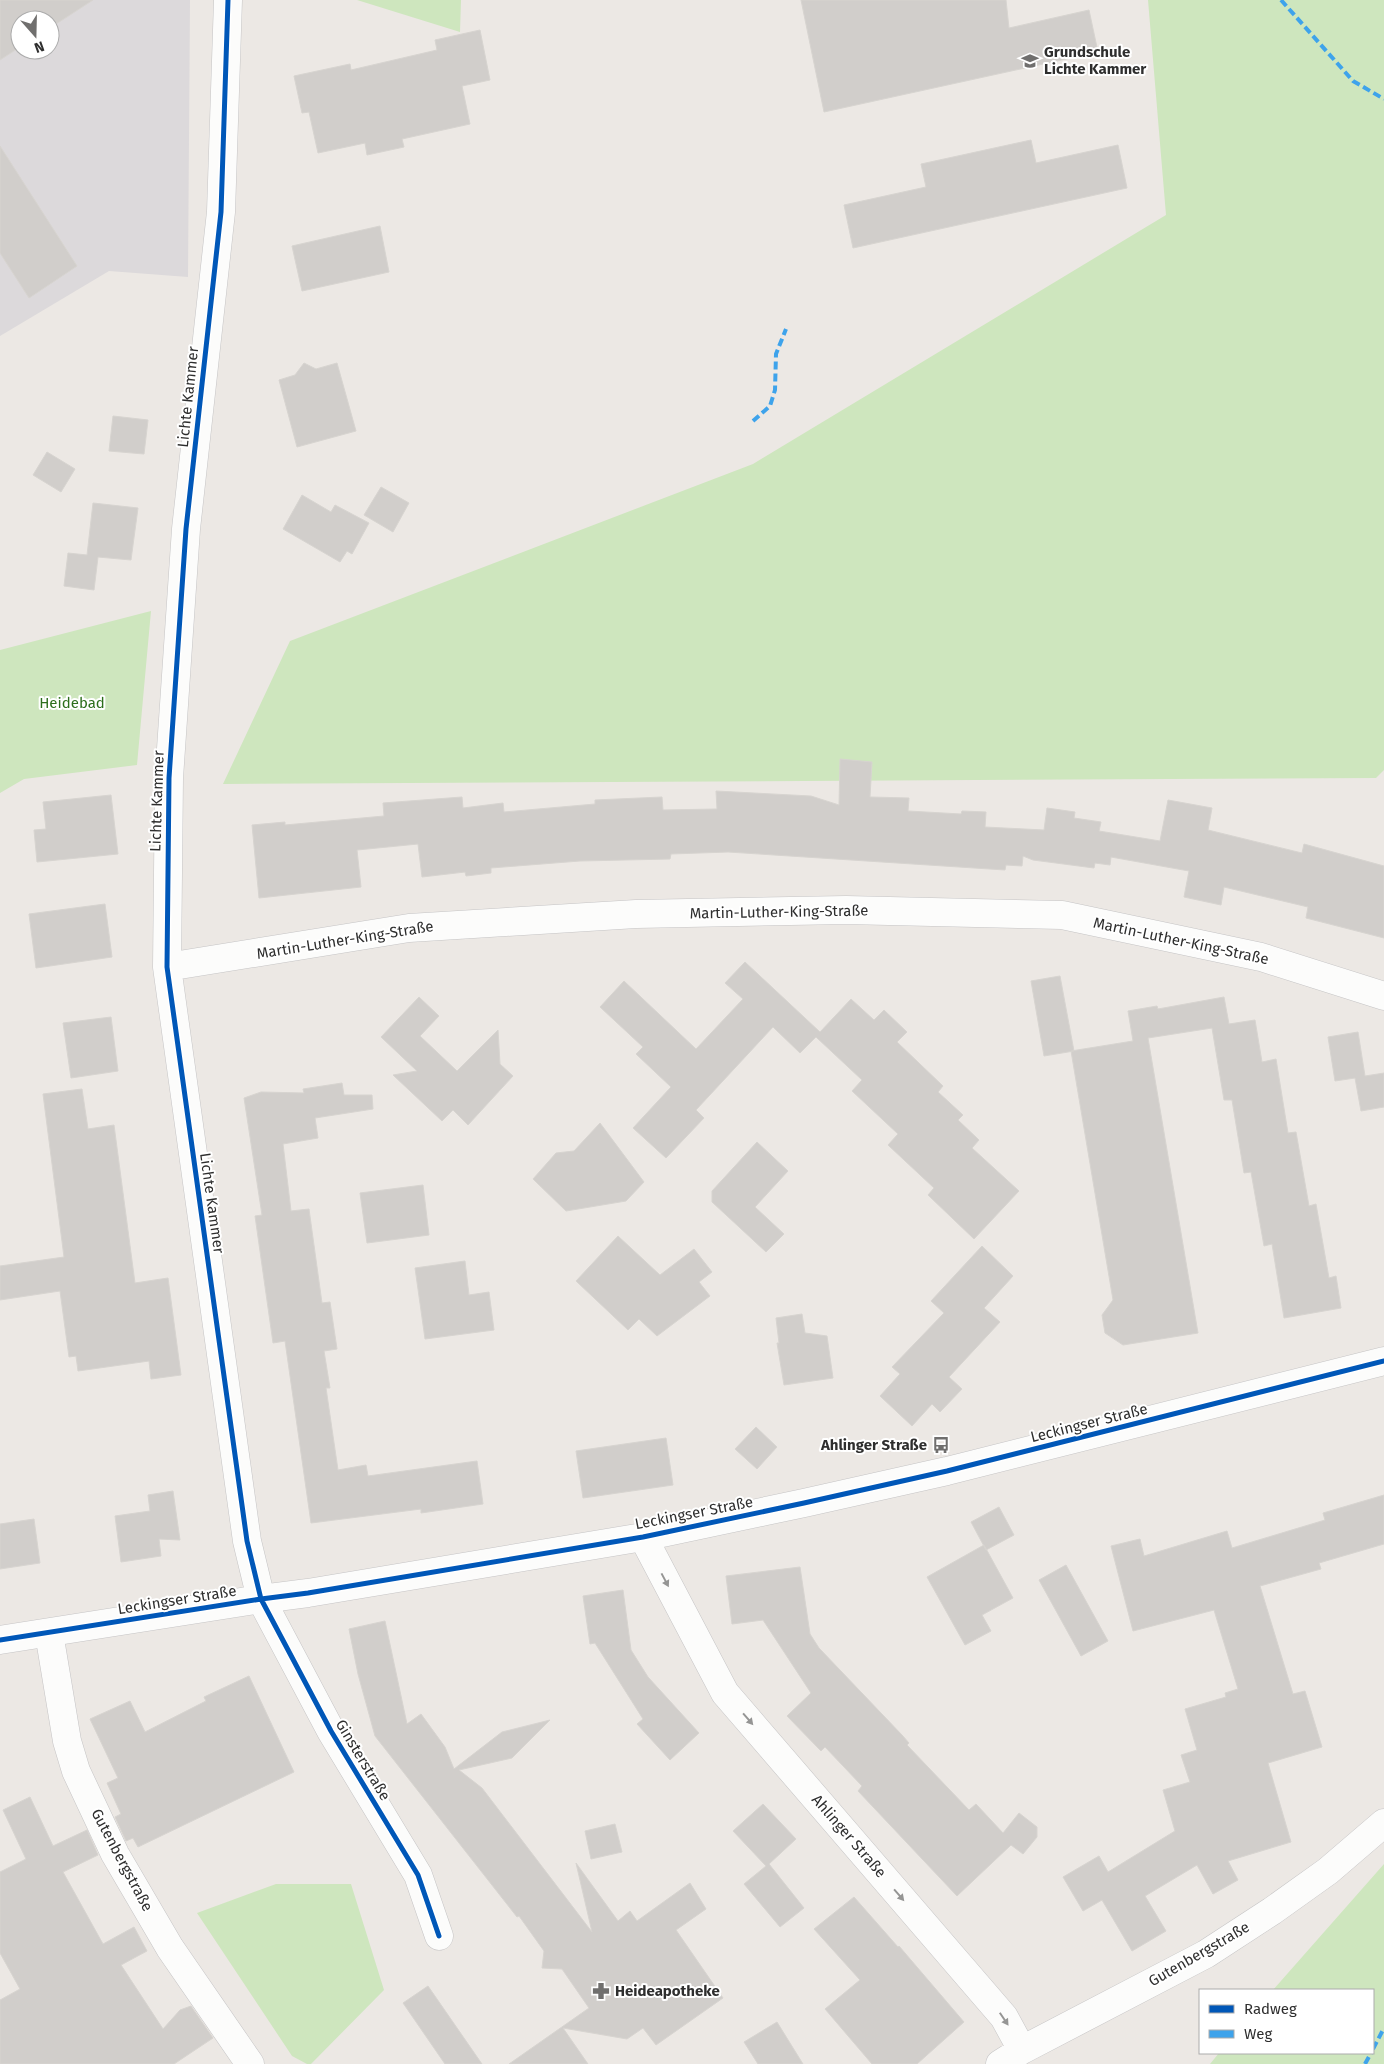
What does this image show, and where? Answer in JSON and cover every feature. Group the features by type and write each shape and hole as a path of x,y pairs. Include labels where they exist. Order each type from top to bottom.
{"street":[{"name":"Lichte Kammer","path":"228,0 221,212 186,529 169,778 167,967 246,1531 261,1599"},
{"name":"Martin-Luther-King-Straße","path":"167,967 409,928 528,920 636,914 846,910 1043,914 1062,915 1261,956 1384,996"},
{"name":"Leckingser Straße","path":"0,1640 308,1593 642,1536 947,1471 1384,1361"},
{"name":"Ahlinger Straße","path":"642,1536 725,1693 1004,2017 1022,2050"},
{"name":"Ginsterstraße","path":"261,1599 331,1731 418,1874 439,1936"},
{"name":"Gutenbergstraße","path":"49,1633 67,1741 76,1771 115,1854 170,1948 250,2064"},
{"name":"Gutenbergstraße","path":"1000,2064 1022,2050 1206,1954 1272,1911 1328,1871 1384,1823"}],"shaded area":[{"path":"0,0 190,0 188,277 109,271 0,336"}],"green space":[{"path":"357,0 461,0 460,32"},
{"path":"1148,0 1384,0 1384,770 1376,778 223,784 290,641 753,464 1166,215"},
{"name":"Heidebad","path":"151,611 137,765 24,779 0,793 0,650"},
{"path":"1384,1864 1384,2064 1210,2064 1218,2054 1374,2054 1374,1989 1274,1989"},
{"path":"276,1884 351,1884 384,1990 311,2064 307,2064 292,2056 197,1913"}],"building":[{"path":"0,0 93,0 60,21 60,10 10,10 10,54 0,60"},
{"path":"801,0 1006,0 1009,28 1089,10 1098,52 824,112"},
{"path":"480,30 490,80 462,86 470,124 402,139 404,147 367,155 365,143 318,153 309,112 302,113 294,76 350,64 351,70 437,50 435,40"},
{"path":"1031,140 1036,163 1118,145 1127,188 853,248 844,205 926,187 921,164"},
{"path":"0,146 77,266 29,298 0,253"},
{"path":"380,226 389,272 302,291 292,246"},
{"path":"304,363 316,369 337,363 356,431 297,447 279,380 295,375"},
{"path":"113,416 148,420 144,454 109,451"},
{"path":"47,452 75,469 61,492 33,475"},
{"path":"381,487 409,503 393,532 364,515"},
{"path":"302,495 331,512 335,505 369,523 352,554 347,551 340,562 283,529"},
{"path":"93,503 138,508 131,560 98,557 94,590 64,586 68,553 87,555"},
{"path":"840,759 872,762 870,797 909,798 908,811 961,814 962,811 986,812 985,827 1044,830 1047,808 1075,812 1074,818 1101,822 1099,831 1160,841 1168,800 1212,808 1208,830 1302,853 1304,844 1384,866 1384,938 1306,918 1308,907 1224,887 1221,905 1184,897 1189,871 1111,857 1110,865 1095,863 1094,868 1033,860 1023,856 1022,866 1006,865 1005,870 728,852 671,854 670,859 580,861 491,868 491,873 466,876 465,872 422,877 418,844 357,850 361,887 259,898 252,825 285,822 285,825 384,816 383,803 462,797 463,808 503,803 504,812 595,804 595,800 662,797 663,810 717,809 716,791 811,796 839,805"},
{"path":"111,795 118,854 37,862 34,830 46,829 43,802"},
{"path":"105,904 112,957 36,968 29,914"},
{"path":"745,962 820,1032 851,999 874,1020 884,1010 907,1032 897,1042 943,1086 938,1092 963,1115 958,1120 979,1140 972,1148 1019,1191 974,1239 928,1195 934,1188 888,1145 898,1134 852,1091 862,1080 816,1037 800,1053 773,1027 696,1110 704,1118 666,1158 633,1128 671,1087 636,1054 643,1047 600,1007 624,981 696,1049 743,999 725,983"},
{"path":"1060,976 1074,1051 1044,1056 1031,981"},
{"path":"419,997 439,1016 420,1036 457,1071 498,1030 500,1064 513,1076 468,1125 453,1110 442,1121 393,1075 417,1071 381,1037"},
{"path":"1224,997 1229,1024 1255,1020 1262,1062 1276,1059 1288,1133 1296,1132 1309,1206 1316,1204 1329,1278 1336,1276 1341,1308 1284,1318 1272,1244 1264,1246 1251,1172 1244,1173 1232,1100 1224,1100 1212,1028 1148,1038 1198,1333 1123,1345 1105,1333 1102,1315 1113,1300 1071,1051 1133,1041 1128,1011 1157,1006 1158,1009"},
{"path":"111,1017 118,1071 71,1078 63,1023"},
{"path":"1358,1032 1365,1076 1384,1073 1384,1107 1361,1111 1355,1078 1335,1081 1328,1037"},
{"path":"342,1083 344,1095 372,1095 373,1109 315,1118 318,1138 283,1144 291,1211 309,1209 322,1303 330,1302 337,1349 324,1351 330,1388 326,1388 338,1470 366,1465 368,1476 477,1461 483,1504 421,1513 421,1509 311,1523 285,1341 273,1343 255,1216 262,1215 244,1098 261,1092 304,1093 303,1089"},
{"path":"82,1089 88,1129 114,1125 135,1283 168,1278 181,1375 151,1379 149,1361 78,1371 76,1356 69,1357 60,1291 0,1300 0,1266 64,1257 43,1094"},
{"path":"600,1123 644,1182 626,1201 566,1211 533,1179 556,1153 574,1151"},
{"path":"757,1142 788,1171 755,1207 784,1234 766,1252 712,1202 712,1191"},
{"path":"423,1185 429,1235 367,1243 360,1193"},
{"path":"618,1236 660,1275 694,1249 712,1272 699,1282 710,1296 657,1336 639,1319 628,1330 576,1281"},
{"path":"982,1246 1013,1276 984,1308 1000,1322 949,1377 962,1389 940,1412 932,1404 912,1426 880,1396 900,1374 892,1367 944,1313 931,1301"},
{"path":"465,1261 469,1295 489,1292 494,1330 425,1339 415,1268"},
{"path":"802,1314 805,1333 827,1336 833,1378 784,1385 777,1343 779,1343 776,1318"},
{"path":"756,1427 777,1447 757,1469 735,1449"},
{"path":"666,1438 673,1485 583,1498 576,1451"},
{"path":"173,1491 180,1540 159,1539 161,1556 121,1562 115,1516 150,1511 148,1495"},
{"path":"1384,1495 1384,1544 1319,1563 1321,1569 1260,1586 1293,1694 1305,1691 1322,1747 1268,1763 1291,1842 1228,1861 1238,1880 1213,1894 1197,1865 1145,1896 1166,1931 1132,1951 1102,1900 1083,1911 1063,1877 1099,1856 1108,1872 1175,1831 1163,1790 1190,1782 1181,1755 1197,1750 1185,1709 1226,1697 1225,1693 1238,1689 1214,1610 1133,1631 1111,1546 1140,1539 1144,1556 1227,1531 1232,1548 1325,1520 1323,1513"},
{"path":"999,1507 1014,1535 986,1550 971,1522"},
{"path":"34,1519 40,1563 0,1569 0,1524"},
{"path":"984,1545 1013,1598 982,1615 991,1631 965,1645 927,1577"},
{"path":"1066,1565 1108,1641 1081,1656 1039,1580"},
{"path":"800,1567 810,1634 819,1648 909,1743 907,1745 969,1810 976,1804 1003,1833 1019,1813 1037,1827 1037,1837 1023,1854 1011,1845 957,1896 858,1791 862,1786 825,1747 821,1751 787,1716 811,1693 763,1620 732,1624 726,1576"},
{"path":"623,1590 631,1650 648,1677 699,1733 670,1760 637,1724 643,1719 595,1643 590,1644 583,1596"},
{"path":"385,1621 407,1724 421,1714 445,1747 454,1769 502,1732 550,1720 512,1758 459,1770 482,1788 592,1932 576,1863 618,1921 630,1911 637,1921 690,1883 706,1909 676,1930 723,1998 656,2045 643,2028 627,2039 563,2028 588,2064 509,2064 589,2008 562,1969 542,1968 544,1951 519,1916 517,1917 375,1736 358,1674 349,1629"},
{"path":"249,1676 294,1772 138,1847 133,1838 126,1841 115,1817 121,1814 107,1783 118,1778 90,1719 130,1701 145,1732 206,1701 204,1697"},
{"path":"30,1797 53,1846 87,1830 98,1855 63,1872 103,1944 134,1927 147,1951 121,1965 163,2029 180,2010 191,2006 213,2038 174,2064 0,2064 0,2000 20,1989 0,1953 0,1872 26,1859 3,1810"},
{"path":"763,1804 796,1839 769,1864 804,1908 780,1927 744,1884 766,1866 733,1831"},
{"path":"615,1824 622,1852 591,1859 585,1831"},
{"path":"854,1897 964,2022 917,2064 872,2064 825,2009 860,1980 814,1929"},
{"path":"428,1986 482,2064 445,2064 403,2003"},
{"path":"777,2022 803,2064 758,2064 744,2042"}],"marked path":[{"path":"1281,0 1353,81 1384,99"},
{"path":"753,421 770,406 775,390 776,354 786,329"},
{"path":"1374,2047 1384,2028"},
{"path":"1365,2064 1370,2054"}],"cycle path":[{"path":"228,0 221,212 186,529 169,778 167,967 247,1541 261,1599 331,1731 418,1875 439,1936"},
{"path":"0,1640 308,1593 643,1537 947,1471 1384,1361"}],"place":[{"name":"Grundschule Lichte Kammer","path":"1030,61"},
{"name":"Ahlinger Straße","path":"941,1445"},
{"name":"Heideapotheke","path":"601,1991"}]}
